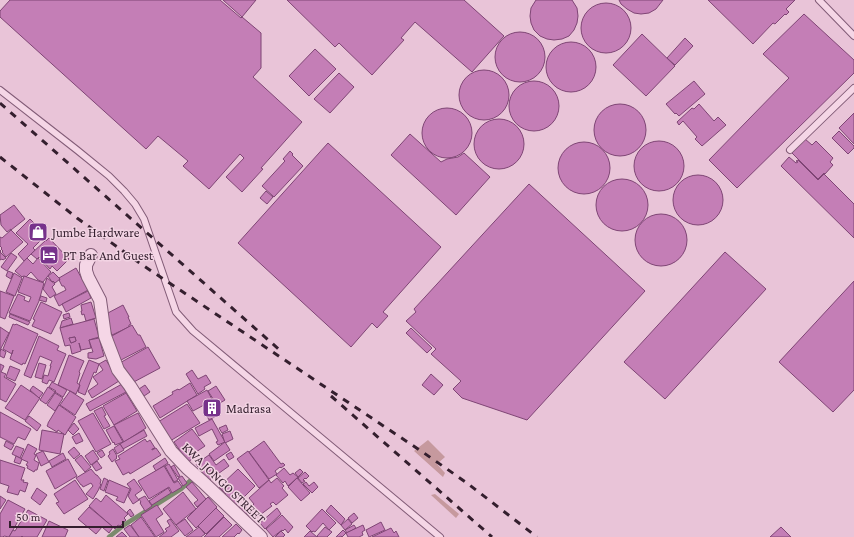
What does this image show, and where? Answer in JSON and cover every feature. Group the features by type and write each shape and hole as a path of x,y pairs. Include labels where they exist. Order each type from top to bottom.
{"street":[{"name":"KWA JONGO STREET","path":"91,255 86,265 86,271 100,300 106,336 118,370 130,386 170,451 261,537"}],"lane":[{"path":"819,0 854,36"},
{"path":"790,150 854,88"},
{"path":"0,90 109,176 135,204 144,219 176,312 193,331 440,537"}],"shaded area":[{"path":"428,440 445,457 437,464 445,473 443,477 414,451"},
{"path":"435,494 459,514 456,518 431,495"}],"building":[{"path":"10,0 220,0 261,33 261,68 253,77 302,122 242,192 226,177 244,158 240,154 209,189 183,166 188,161 158,136 146,149 0,17 0,11"},
{"path":"223,0 256,0 242,17"},
{"path":"287,0 464,0 504,36 472,72 415,22 401,38 404,40 372,75 339,43 335,47"},
{"path":"536,0 572,0 577,8 578,16 574,30 569,36 562,39 547,39 540,36 534,30 530,16 531,8"},
{"path":"619,0 663,0 656,9 649,13 641,14 634,13 627,9"},
{"path":"708,0 795,0 786,9 789,12 775,24 773,23 753,44"},
{"path":"606,3 615,5 624,10 629,19 631,28 629,37 624,46 615,51 606,53 597,51 588,46 583,37 581,28 583,19 588,10 597,5"},
{"path":"804,14 854,60 854,73 737,188 709,160 789,78 763,54"},
{"path":"515,32 525,32 538,39 545,52 545,62 538,75 525,82 515,82 506,78 499,71 495,62 495,52 499,43 506,36"},
{"path":"642,34 675,66 646,96 613,65"},
{"path":"685,38 693,46 675,65 667,58"},
{"path":"566,42 576,42 589,49 596,62 596,72 589,85 576,92 566,92 557,88 550,81 546,72 546,62 550,53 557,46"},
{"path":"315,49 336,69 309,96 289,76"},
{"path":"484,70 498,74 505,81 509,95 505,109 498,116 484,120 470,116 463,109 459,95 463,81 470,74"},
{"path":"339,73 354,87 330,113 314,99"},
{"path":"534,81 544,83 552,88 557,96 559,106 557,116 552,124 544,129 534,131 524,129 516,124 511,116 509,106 511,96 516,88 524,83"},
{"path":"694,81 705,94 679,116 676,113 675,114 666,104"},
{"path":"620,104 630,106 638,112 644,120 646,130 644,140 638,148 630,154 620,156 610,154 602,148 596,140 594,130 596,120 602,112 610,106"},
{"path":"699,104 714,121 718,117 726,125 702,146 695,139 697,137 683,121 679,125 677,122 692,108 694,109"},
{"path":"447,108 461,112 468,119 472,133 468,147 461,154 447,158 433,154 426,147 422,133 426,119 433,112"},
{"path":"854,113 854,144 839,128"},
{"path":"499,119 509,121 517,126 522,134 524,144 522,154 517,162 509,167 499,169 489,167 481,162 476,154 474,144 476,134 481,126 489,121"},
{"path":"839,131 854,146 848,154 832,138"},
{"path":"410,134 441,162 458,157 464,153 490,177 456,215 391,155"},
{"path":"805,139 812,145 816,141 833,158 830,162 833,165 818,179 792,153"},
{"path":"659,141 669,143 677,148 682,156 684,166 682,176 677,184 669,189 659,191 649,189 641,184 636,176 634,166 636,156 641,148 649,143"},
{"path":"584,142 594,144 602,150 608,158 610,168 608,178 602,186 594,192 584,194 574,192 566,186 560,178 558,168 560,158 566,150 574,144"},
{"path":"328,143 441,247 383,312 388,316 377,328 372,323 351,347 238,243"},
{"path":"290,151 303,166 274,197 262,186 285,161 283,159"},
{"path":"789,157 796,163 798,160 818,180 824,174 854,204 854,238 781,166"},
{"path":"703,175 708,176 716,182 722,190 722,210 716,218 708,224 693,225 688,224 680,218 674,210 673,195 674,190 680,182 688,176"},
{"path":"622,179 632,181 640,187 646,195 648,205 646,215 640,223 632,229 622,231 612,229 604,223 598,215 596,205 598,195 604,187 612,181"},
{"path":"529,184 645,291 527,420 462,398 453,389 461,381 431,354 436,349 406,321 416,312 414,309"},
{"path":"266,191 273,197 267,204 260,198"},
{"path":"14,205 25,219 7,232 1,225 0,215"},
{"path":"661,214 671,216 679,222 685,230 687,240 685,250 679,258 671,264 661,266 651,264 643,258 637,250 635,240 637,230 643,222 651,216"},
{"path":"30,219 46,235 33,248 35,250 24,261 18,254 28,244 16,233"},
{"path":"11,230 23,242 6,257 0,246 0,237 2,238"},
{"name":"PT Bar And Guest","path":"49,238 69,259 57,271 52,266 50,269 39,257 37,259 31,254"},
{"path":"0,252 6,258 3,260 0,260"},
{"path":"725,252 766,289 665,399 624,362"},
{"path":"11,253 17,257 7,271 1,267"},
{"path":"27,258 33,264 38,258 51,272 43,282 38,280 31,272 26,277 22,277 15,271"},
{"path":"76,268 88,290 59,306 54,296 66,290 64,286 62,286 59,278"},
{"path":"8,271 13,273 11,279 6,276"},
{"path":"53,272 60,279 55,283 53,281 52,282 48,276"},
{"path":"14,273 22,278 15,296 6,292"},
{"path":"24,276 44,283 39,301 30,321 9,313 18,294 25,297 24,300 29,302 31,297 18,292"},
{"path":"47,278 55,284 52,287 56,294 50,298 43,289"},
{"path":"854,281 854,390 833,412 779,362"},
{"path":"0,291 14,296 5,319 0,317"},
{"path":"88,291 91,298 66,312 62,304"},
{"path":"41,296 47,298 46,302 39,300"},
{"path":"41,302 62,312 51,334 32,326 35,320 33,319"},
{"path":"91,302 96,318 86,321 84,314 82,315 81,305"},
{"path":"123,305 131,324 129,327 112,335 108,326 106,314"},
{"path":"69,313 70,317 64,319 63,315"},
{"path":"10,314 30,322 28,325 9,317"},
{"path":"71,318 73,324 60,328 62,321"},
{"path":"94,319 99,337 89,340 91,348 81,350 79,343 81,351 72,354 70,345 65,346 60,328","holes":["75,337 76,341 71,343 69,338"]},
{"path":"13,324 38,334 25,364 23,363 22,365 10,359 12,354 3,349"},
{"path":"132,325 138,335 140,335 146,347 121,360 110,337"},
{"path":"0,327 9,333 0,350"},
{"path":"411,328 432,348 427,353 406,333"},
{"path":"39,336 59,346 57,350 66,354 54,382 49,380 47,384 42,382 44,375 48,376 52,361 40,356 31,378 24,375"},
{"path":"75,337 76,341 71,343 69,338"},
{"path":"99,338 104,356 96,359 88,358 88,353 93,352 89,340"},
{"path":"148,347 160,368 130,384 118,364"},
{"path":"1,349 6,352 4,358 0,356"},
{"path":"69,355 84,361 79,372 77,383 80,385 76,394 58,385"},
{"path":"89,360 99,364 96,373 94,372 85,395 78,392 79,384"},
{"path":"106,360 119,381 92,398 88,391 98,384 93,377 103,370 99,364"},
{"path":"39,363 46,365 42,379 35,377"},
{"path":"0,364 4,366 1,372 6,374 4,377 16,384 6,402 0,399"},
{"path":"10,366 20,370 15,381 6,377"},
{"path":"192,370 198,379 206,375 211,383 204,387 205,389 198,394 186,374"},
{"path":"431,374 443,385 434,395 422,385"},
{"path":"52,382 67,390 63,397 49,387"},
{"path":"190,383 197,395 160,418 153,406 173,394 172,392 178,389 179,390"},
{"path":"122,384 126,392 90,411 86,404"},
{"path":"21,385 40,398 25,420 5,408"},
{"path":"145,385 150,392 144,396 139,389"},
{"path":"33,386 43,393 39,398 30,390"},
{"path":"216,386 225,400 217,405 208,391"},
{"path":"48,387 55,392 46,404 40,400"},
{"name":"Madrasa","path":"207,390 220,414 209,420 206,414 209,412 204,405 193,411 187,401"},
{"path":"70,391 84,400 75,415 60,405"},
{"path":"55,393 63,398 55,411 47,405"},
{"path":"126,393 137,411 114,425 103,406"},
{"path":"187,404 200,423 170,441 158,422"},
{"path":"59,405 76,417 65,435 58,430 57,432 47,426"},
{"path":"102,407 106,415 104,416 110,426 104,429 94,411"},
{"path":"0,412 31,429 25,440 18,437 14,444 0,437"},
{"path":"93,413 111,444 96,452 78,421"},
{"path":"138,413 146,428 124,442 114,425"},
{"path":"29,416 41,425 37,431 25,421"},
{"path":"212,419 225,442 218,445 216,442 218,441 212,429 199,436 195,428"},
{"path":"74,423 79,429 73,435 68,430"},
{"path":"226,425 228,430 222,433 219,428"},
{"path":"114,426 123,442 115,445 106,430"},
{"path":"192,429 205,446 193,454 195,457 188,462 174,442"},
{"path":"42,430 64,434 60,454 39,450"},
{"path":"144,430 147,436 123,449 120,444"},
{"path":"230,431 233,439 225,443 222,434"},
{"path":"79,433 83,441 76,444 72,437"},
{"path":"145,439 147,442 150,440 155,448 152,450 156,448 161,455 130,474 129,472 123,475 115,461 120,459 118,456"},
{"path":"6,441 14,445 11,450 4,446"},
{"path":"264,441 281,464 283,463 285,465 275,471 277,474 269,479 249,452"},
{"path":"225,442 230,450 214,461 209,454"},
{"path":"28,444 37,449 34,454 36,455 34,460 39,463 37,470 34,472 27,468 28,466 26,465 28,462 21,459"},
{"path":"120,444 124,450 117,454 114,448"},
{"path":"16,446 24,449 20,458 12,454"},
{"path":"74,447 80,454 74,459 68,452"},
{"path":"113,449 117,458 112,462 108,456 110,454 109,452"},
{"path":"93,450 99,459 91,465 85,456"},
{"path":"102,450 105,455 101,458 97,453"},
{"path":"43,451 49,462 41,466 36,454"},
{"path":"248,451 269,480 259,488 237,459"},
{"path":"231,452 234,457 229,460 226,455"},
{"path":"63,453 66,459 52,467 49,461"},
{"path":"81,455 91,467 85,472 75,460"},
{"path":"209,455 216,465 224,459 229,466 208,481 196,464"},
{"path":"16,456 22,459 20,464 14,462"},
{"path":"165,458 168,463 156,471 153,466"},
{"path":"68,459 77,476 55,489 46,471"},
{"path":"0,460 25,468 21,480 28,483 25,492 20,490 18,495 7,492 9,486 0,483"},
{"path":"97,461 102,468 96,471 92,465"},
{"path":"169,464 178,480 174,482 165,466"},
{"path":"174,465 180,476 178,477 171,467"},
{"path":"164,466 174,483 178,481 182,487 172,493 169,487 149,499 138,481"},
{"path":"284,468 290,475 293,473 298,477 288,486 285,481 283,483 276,475"},
{"path":"91,469 101,480 101,485 93,499 86,494 93,486 91,483 83,487 76,478"},
{"path":"238,469 255,486 234,507 223,496 226,494 219,487"},
{"path":"300,469 303,472 298,477 295,473"},
{"path":"305,472 309,476 303,480 305,481 302,483 298,478"},
{"path":"182,476 187,483 183,486 178,478"},
{"path":"104,478 108,480 104,491 100,489"},
{"path":"277,478 284,486 282,488 288,495 276,505 273,502 270,504 272,506 256,518 249,509 254,504 249,498 269,480 271,483"},
{"path":"297,478 310,493 301,501 288,487"},
{"path":"134,479 142,490 135,495 139,500 133,504 128,496 131,489 127,484"},
{"path":"75,480 88,499 64,514 56,503 59,502 54,494"},
{"path":"109,480 130,489 124,503 116,500 118,497 105,492"},
{"path":"192,482 206,499 197,507 194,503 198,500 186,487"},
{"path":"306,482 309,486 314,482 318,487 312,493 303,484"},
{"path":"37,488 47,495 40,505 31,498"},
{"path":"168,488 171,493 152,505 149,501"},
{"path":"183,492 196,509 176,525 163,509"},
{"path":"106,495 128,514 124,518 126,520 115,529 89,506 96,498 101,502"},
{"path":"0,496 6,500 0,509"},
{"path":"145,496 152,506 145,511 139,499"},
{"path":"208,497 217,507 196,528 187,518"},
{"path":"8,500 25,509 9,537 0,537 0,514"},
{"path":"243,504 249,511 246,513 250,518 246,521 236,510"},
{"path":"157,505 163,514 156,519 164,532 156,537 141,515"},
{"path":"331,505 345,519 341,525 326,511"},
{"path":"89,507 113,527 109,533 102,527 96,534 78,519"},
{"path":"216,508 224,516 206,534 198,526"},
{"path":"277,508 281,514 265,529 260,523"},
{"path":"130,509 134,515 131,517 127,512"},
{"path":"322,509 336,523 329,530 323,523 315,532 312,532 306,526"},
{"path":"28,510 47,520 37,537 9,537 13,530 15,531"},
{"path":"354,513 358,518 352,523 348,518"},
{"path":"282,515 293,527 288,533 285,529 273,537 266,529"},
{"path":"141,517 155,537 139,537 131,525"},
{"path":"224,517 232,525 219,537 204,537"},
{"path":"170,519 179,531 171,537 159,537 167,531 165,529 170,526 167,521"},
{"path":"185,519 193,530 185,536 176,525"},
{"path":"348,519 352,524 345,530 341,525"},
{"path":"49,521 68,530 65,537 42,537"},
{"path":"381,522 385,530 369,537 366,530"},
{"path":"236,524 242,530 239,534 238,533 234,537 222,537"},
{"path":"130,525 139,537 130,537 124,529"},
{"path":"354,525 356,528 347,533 345,530"},
{"path":"363,525 365,530 362,532 363,535 359,537 348,537 346,533"},
{"path":"199,527 205,534 201,537 186,537"},
{"path":"325,527 332,532 327,537 318,537 317,536"},
{"path":"781,527 791,537 770,537"},
{"path":"391,528 394,533 396,531 399,537 372,537"},
{"path":"343,530 346,533 342,537 336,537"},
{"path":"281,531 285,535 283,537 275,537"},
{"path":"310,531 317,537 304,537"},
{"path":"122,532 127,537 116,537"}],"waterway":[{"path":"109,537 124,525 181,489 191,480"}],"railway":[{"path":"0,103 283,353"},
{"path":"0,157 77,218 141,264 424,453 467,483 537,537"},
{"path":"331,396 492,537"}],"place":[{"name":"Jumbe Hardware","path":"38,232"},
{"name":"PT Bar And Guest","path":"49,255"},
{"name":"Madrasa","path":"212,408"}]}
